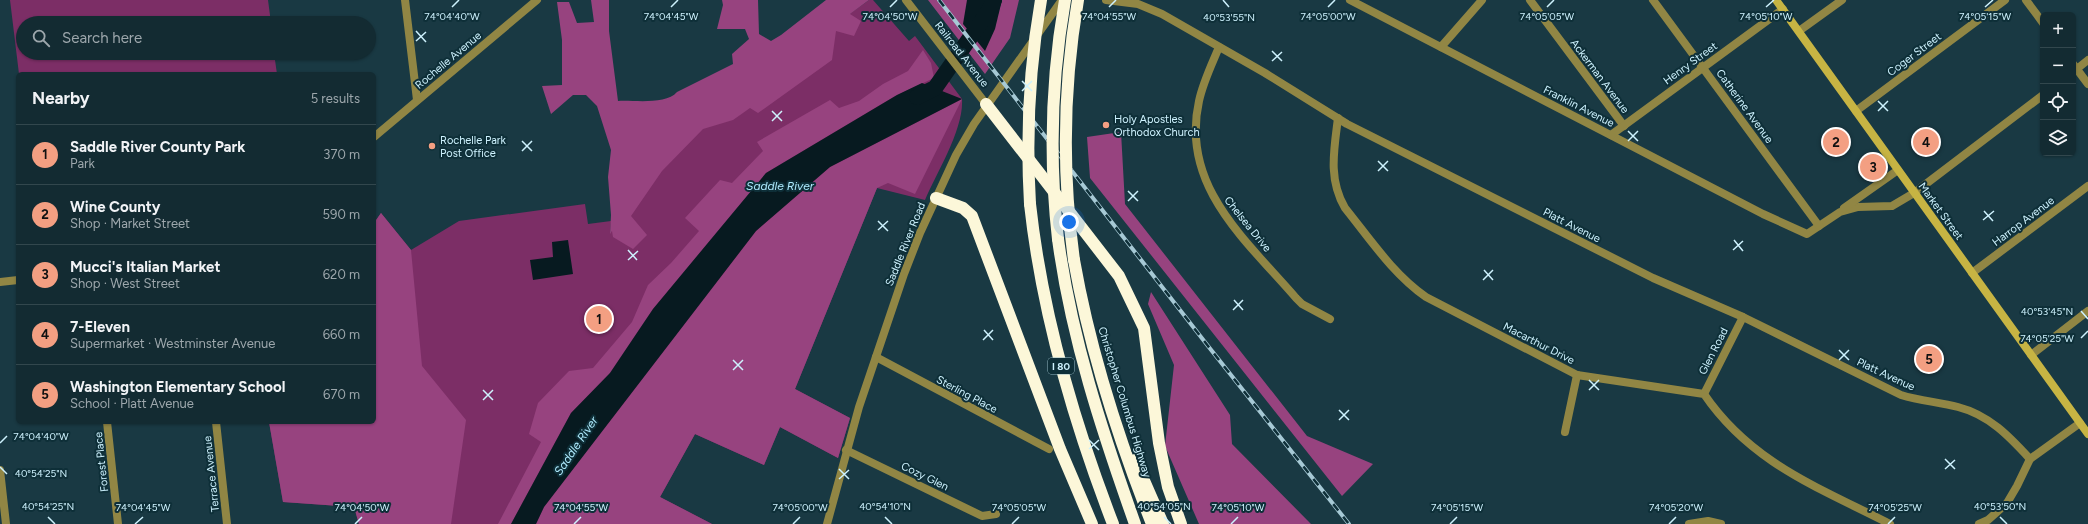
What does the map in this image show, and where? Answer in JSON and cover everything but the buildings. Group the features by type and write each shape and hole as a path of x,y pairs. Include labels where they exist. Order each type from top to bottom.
{"highway":[{"name":"I 80","path":"1041,0 1030,89 1028,153 1030,204 1037,262 1055,345 1076,417 1113,524"},
{"name":"I 80","path":"1064,0 1057,53 1052,116 1053,181 1058,239 1067,295 1081,356 1106,439 1135,524"},
{"name":"Christopher Columbus Highway","path":"1078,0 1070,56 1066,117 1066,180 1074,260 1085,316 1105,389 1124,451 1152,524"},
{"path":"986,104 1119,276 1134,306 1144,328 1159,443 1168,487 1181,524"},
{"path":"936,198 963,208 972,216 1060,449 1092,524"},
{"path":"1105,389 1163,524"}],"main road":[{"name":"Market Street","path":"1776,0 2088,434"}],"street":[{"path":"405,0 417,100"},
{"name":"Rochelle Avenue","path":"376,135 537,0"},
{"name":"Railroad Avenue","path":"906,0 986,104"},
{"name":"Saddle River Road","path":"827,524 846,450 876,357 904,274 936,198 956,155 986,104 1064,0"},
{"name":"Platt Avenue","path":"1106,0 1141,5 1162,14 1338,118 1653,278 1743,317 1901,395 1915,400 1959,407 1975,413 2003,430 2030,459"},
{"name":"Franklin Avenue","path":"1350,0 1806,234 1819,226"},
{"path":"1441,47 1482,0"},
{"name":"Ackerman Avenue","path":"1530,0 1624,126"},
{"name":"Catherine Avenue","path":"1653,0 1819,226"},
{"path":"1799,31 1842,0"},
{"name":"Coger Street","path":"1856,111 2005,0"},
{"path":"2026,0 2040,19"},
{"name":"Henry Street","path":"1611,135 1783,9"},
{"name":"Chelsea Drive","path":"1219,47 1199,100 1196,118 1197,154 1205,182 1222,212 1296,298 1302,304 1330,319"},
{"path":"2076,67 2088,60"},
{"path":"2076,70 2088,84"},
{"path":"1837,214 1858,207 1892,206 1914,193 2040,97"},
{"name":"Macarthur Drive","path":"1338,118 1333,162 1333,175 1337,192 1345,208 1398,273 1426,297 1577,375 1704,394"},
{"path":"1819,226 1898,170"},
{"name":"Harrop Avenue","path":"1972,273 2088,186"},
{"path":"0,282 16,280"},
{"path":"2031,355 2088,311"},
{"name":"Glen Road","path":"1704,394 1743,317"},
{"name":"Sterling Place","path":"876,357 1049,449"},
{"path":"1565,432 1577,375"},
{"path":"1704,394 1728,426 1759,454 1778,466 1890,524"},
{"path":"1979,524 1988,520 2007,503 2030,459 2080,423"},
{"name":"Forest Place","path":"108,424 118,524"},
{"name":"Terrace Avenue","path":"216,424 227,524"},
{"name":"Cozy Glen","path":"846,450 982,516 996,514"},
{"path":"0,470 6,524"},
{"path":"1689,524 1708,521 1721,524"}],"shaded area":[{"path":"10,0 268,0 270,16 16,16 16,49"},
{"path":"591,0 609,0 609,31 618,101 641,101 666,99 733,64 732,54 749,39 745,29 717,29 723,5 722,0 758,0 759,34 771,41 826,0 869,0 850,14 861,21 854,36 836,31 832,60 758,113 750,108 733,120 703,129 662,171 631,216 647,235 633,249 613,237 612,231 610,234 611,215 608,177 611,150 597,106 586,95 573,95 551,114 542,86 562,85 562,40 557,2 569,2 577,23 594,22"},
{"path":"869,0 873,0 909,41 915,36 962,99 959,124 949,150 925,200 877,188 795,389 850,418 838,458 780,427 764,465 695,434 660,497 712,524 359,524 354,507 283,502 269,424 376,424 376,220 381,213 411,250 459,221 585,204 588,224 611,221 610,233 689,129"},
{"path":"928,0 976,0 994,28 1002,0 1019,0 1010,38 985,74"},
{"path":"923,50 931,63 934,78 897,95 766,173 653,309 610,373 571,413 511,524 498,524 541,442 529,434 538,403 569,371 593,368 632,322 648,285 671,263 699,231 685,218 720,180 732,183 763,151 757,142 830,100 839,108 859,101 883,84 908,71"},
{"path":"17,60 275,60 277,72 19,72"},
{"path":"962,99 915,194 888,183 877,188 795,389 850,418 838,458 780,427 764,465 695,434 660,497 712,524 536,524 544,507 756,231 830,167"},
{"path":"1121,132 1125,204 1307,436 1373,464 1342,496 1090,178 1087,137"},
{"path":"381,213 411,250 422,366 466,420 451,524 359,524 354,507 283,502 269,424 376,424 376,220"},
{"path":"1151,292 1230,415 1232,444 1311,524 1199,524 1165,446 1174,365 1148,304"}],"water":[{"path":"967,0 1002,0 995,29 985,51 963,24"},
{"name":"Saddle River","path":"922,83 962,99 830,167 756,231 544,507 536,524 511,524 571,413 610,373 653,309 766,173 897,95"},
{"path":"568,240 573,274 533,280 530,260 553,257 552,242"}],"waterway":[{"name":"Saddle River","path":"917,97 935,88 988,12 994,0"}],"railway":[{"path":"939,0 1208,346 1349,524"}],"place":[{"name":"Holy Apostles Orthodox Church","path":"1106,125"},
{"name":"Wine County","path":"1836,142"},
{"name":"7-Eleven","path":"1926,142"},
{"name":"Rochelle Park Post Office","path":"432,146"},
{"name":"Mucci's Italian Market","path":"1873,167"},
{"name":"Saddle River County Park","path":"599,319"},
{"name":"Washington Elementary School","path":"1929,359"}]}
